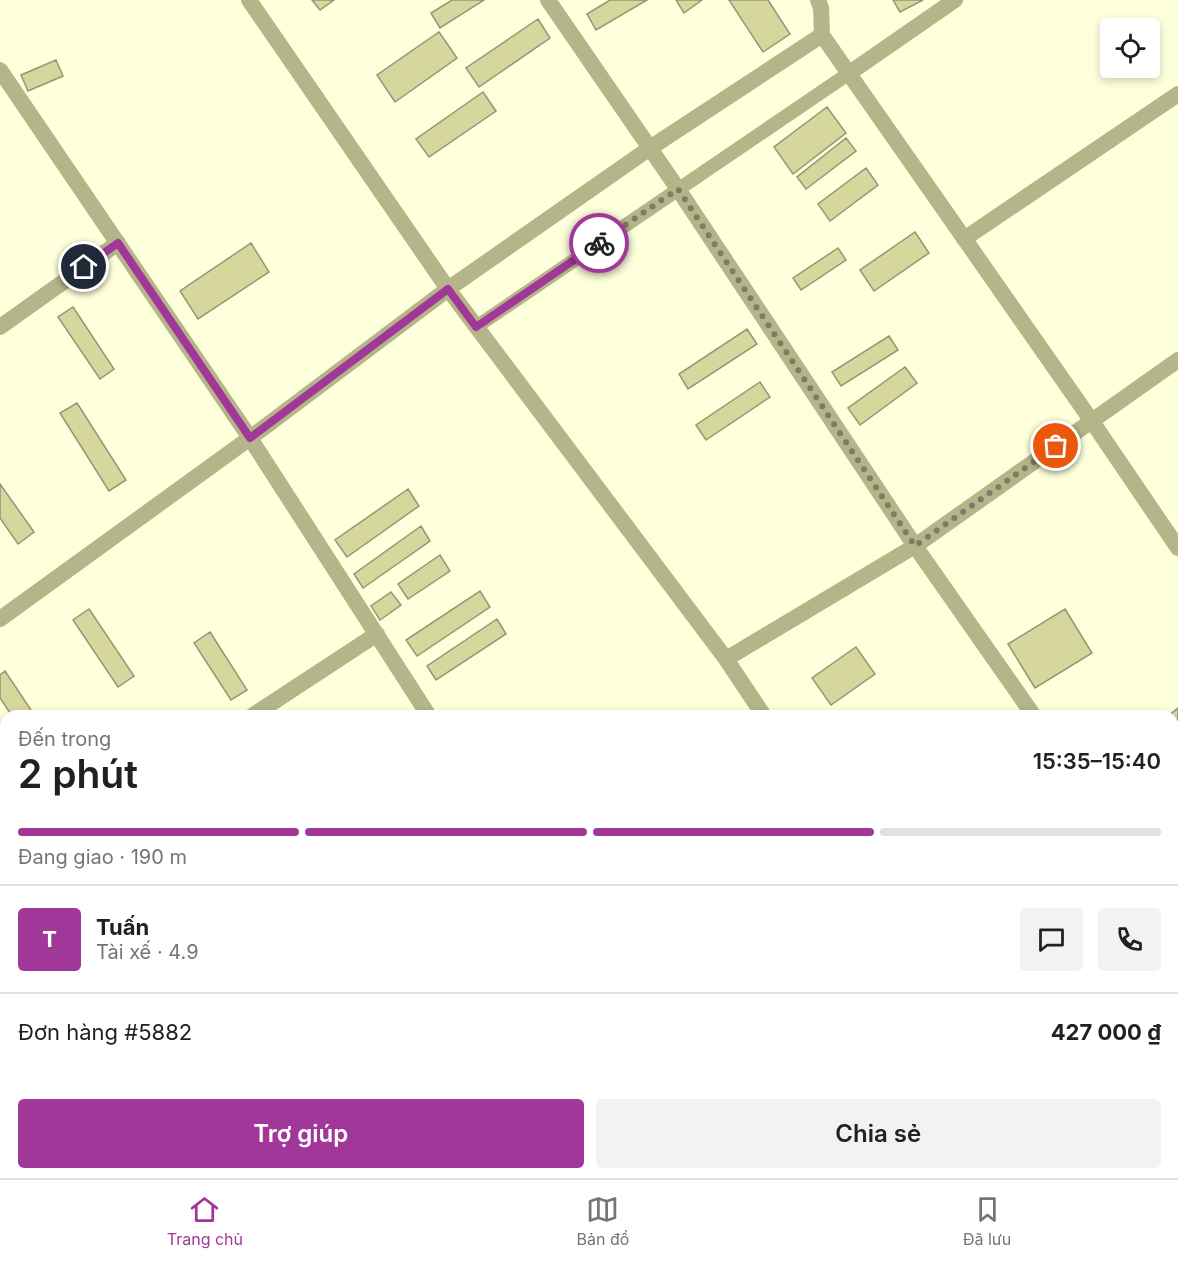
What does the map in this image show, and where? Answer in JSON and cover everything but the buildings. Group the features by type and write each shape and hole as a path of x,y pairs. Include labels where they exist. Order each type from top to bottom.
{"street":[{"path":"249,0 448,289 726,659 760,710"},
{"path":"548,0 678,189 915,546 1030,710"},
{"path":"818,0 821,8 822,35 1178,548"},
{"path":"848,74 955,0"},
{"path":"0,619 250,438 448,289 650,148 822,35"},
{"path":"1,73 250,438 425,710"},
{"path":"964,239 1178,94"},
{"path":"0,327 118,243"},
{"path":"726,659 915,546 1178,360"},
{"path":"261,710 377,634"}],"lane":[{"path":"476,327 848,74"}],"way so far":[{"path":"599,243 678,189 915,546 1056,446"}],"route":[{"path":"84,267 118,243 250,438 448,289 476,327 599,243"}]}
